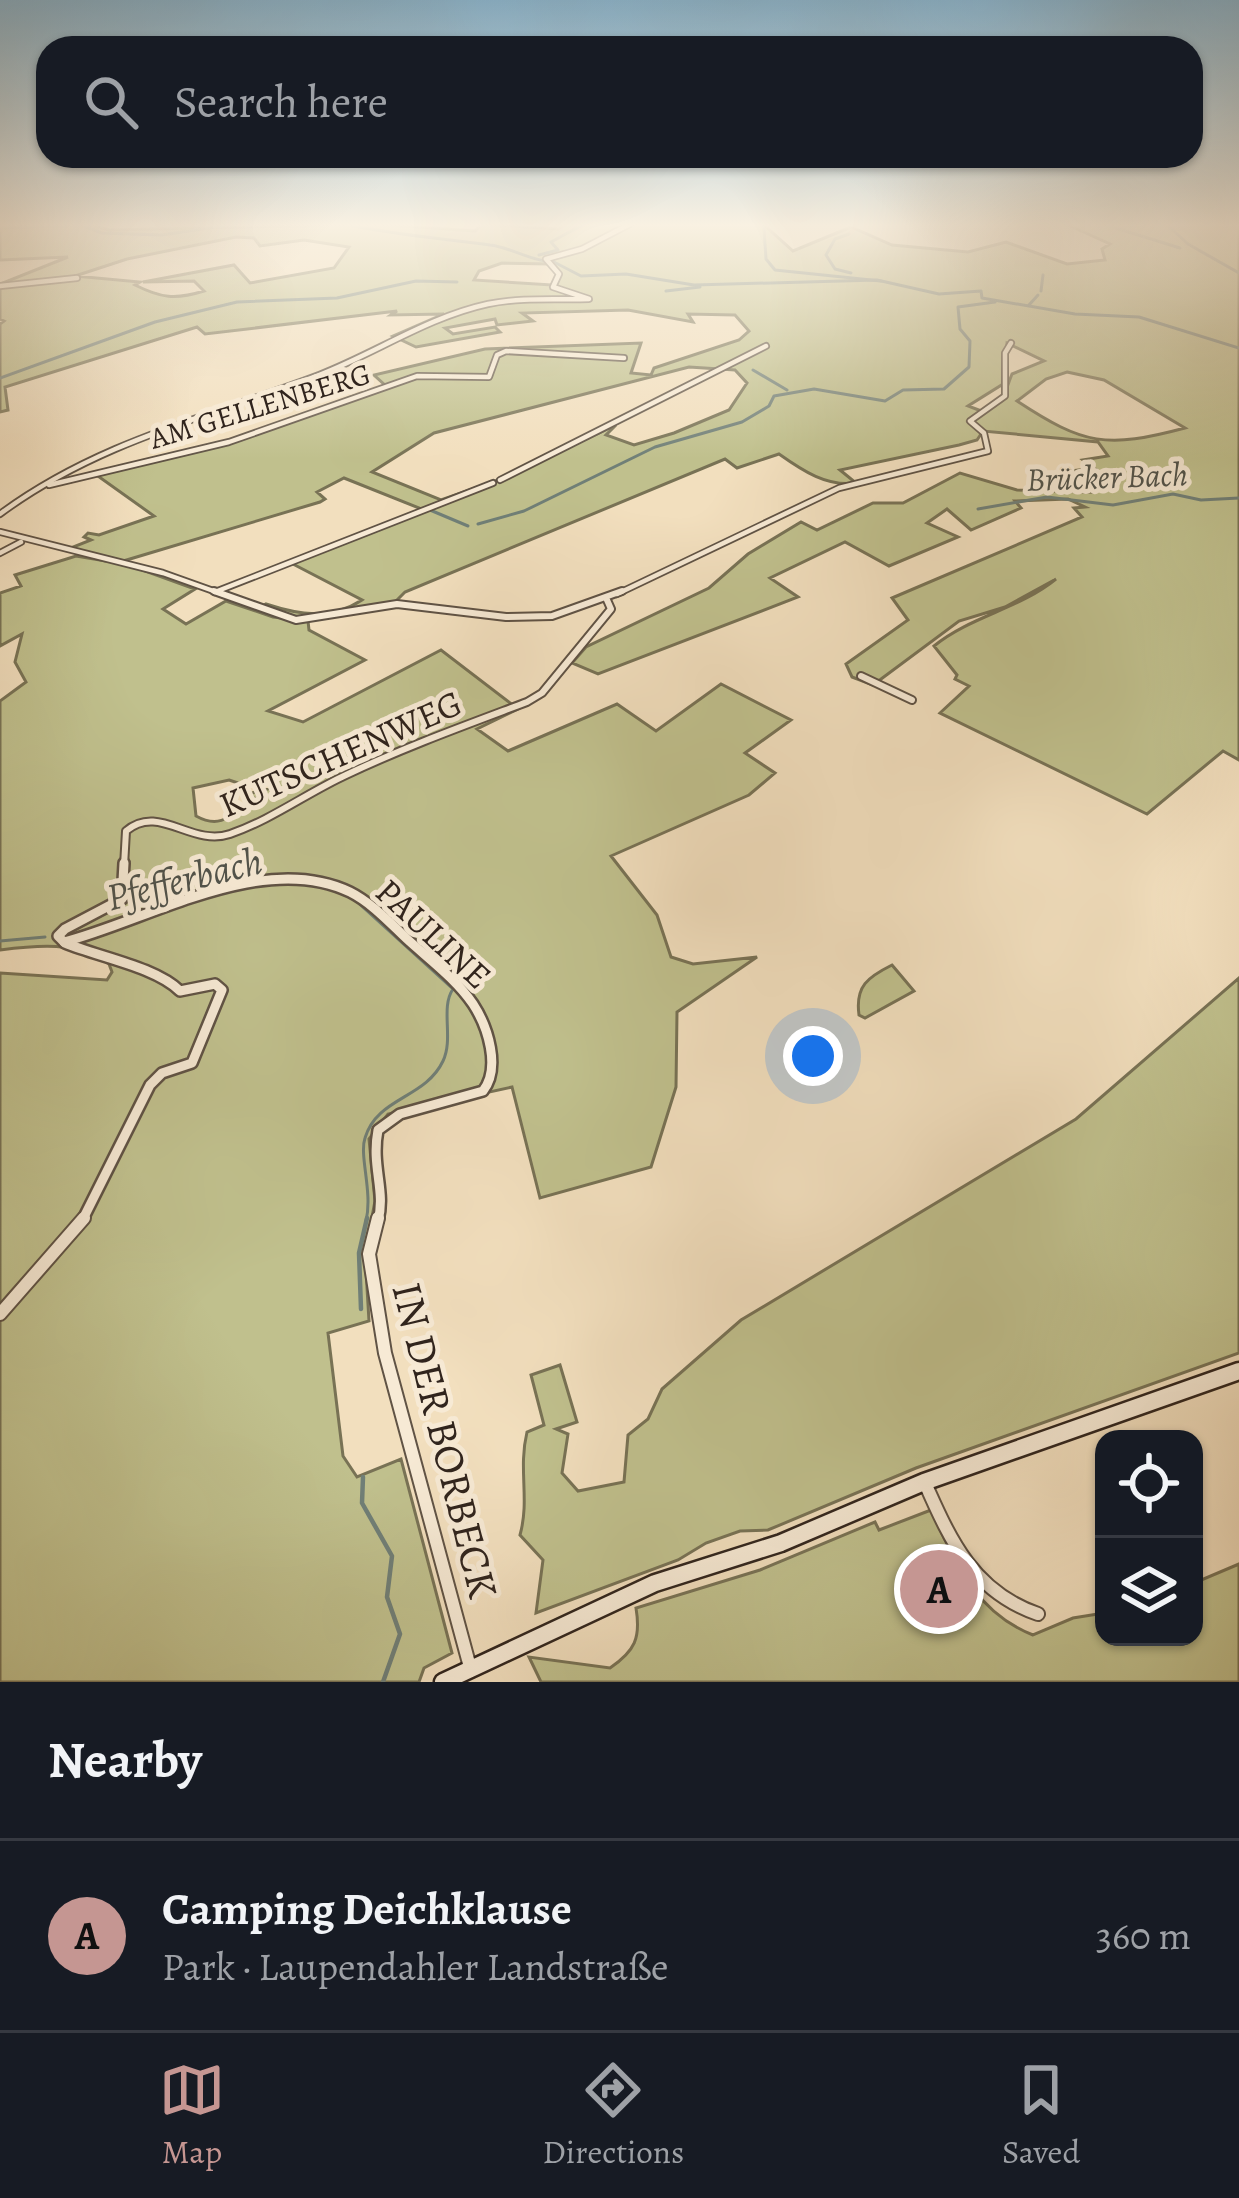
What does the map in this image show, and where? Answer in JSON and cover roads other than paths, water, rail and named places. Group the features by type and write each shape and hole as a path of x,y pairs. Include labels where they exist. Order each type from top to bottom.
{"main road":[{"path":"443,1682 655,1583 781,1543 924,1482 1239,1371"}],"street":[{"path":"0,514 34,488 138,434 322,374 418,326 498,302"},
{"path":"1,533 142,568 303,620 392,604 552,616 607,600 650,574 839,488 988,452 984,433 970,421 1005,396 1010,370 1005,352 1011,343"},
{"path":"214,592 497,482 716,374 749,349 766,346"},
{"name":"AM GELLENBERG","path":"34,488 223,443 417,376 489,376 496,357 506,351 624,358"},
{"path":"0,553 23,541"},
{"name":"KUTSCHENWEG","path":"64,942 58,936 64,928 112,909 122,899 126,831 132,824 156,818 205,840 242,831 325,785 536,697 611,609 607,600"},
{"path":"861,676 912,700"},
{"name":"PAULINE","path":"64,942 263,884 303,881 334,886 350,892 475,998 492,1076 483,1091"},
{"path":"0,1314 83,1220 150,1085 162,1073 192,1063 222,990 215,984 180,991 161,974 122,967 101,953 64,942"},
{"name":"IN DER BORBECK","path":"470,1667 385,1353 369,1254 382,1204 372,1160 378,1130 400,1114 483,1091"},
{"path":"924,1482 964,1566 980,1586 996,1599 1038,1614"}],"waterway":[{"path":"0,378 155,322 235,302"},
{"path":"478,524 524,511 655,447 742,422 769,406 774,396 814,389 885,401 903,390 944,389 969,367 970,341 960,329 958,307 991,302"},
{"path":"1008,302 1075,314 1139,317 1239,348"},
{"path":"753,370 787,390"},
{"name":"Brücker Bach","path":"978,509 1047,497 1113,505 1173,494 1201,500 1239,498"},
{"path":"430,510 468,526"},
{"name":"Pfefferbach","path":"354,899 453,989 443,1061 425,1083 380,1114 365,1138 366,1221"},
{"name":"Pfefferbach","path":"0,941 45,937"},
{"name":"Pfefferbach","path":"361,1309 359,1253 367,1218"},
{"name":"Pfefferbach","path":"363,1477 362,1503 392,1556 387,1597 400,1634 383,1682"}],"place":[{"name":"Camping Deichklause","path":"939,1589"}]}
